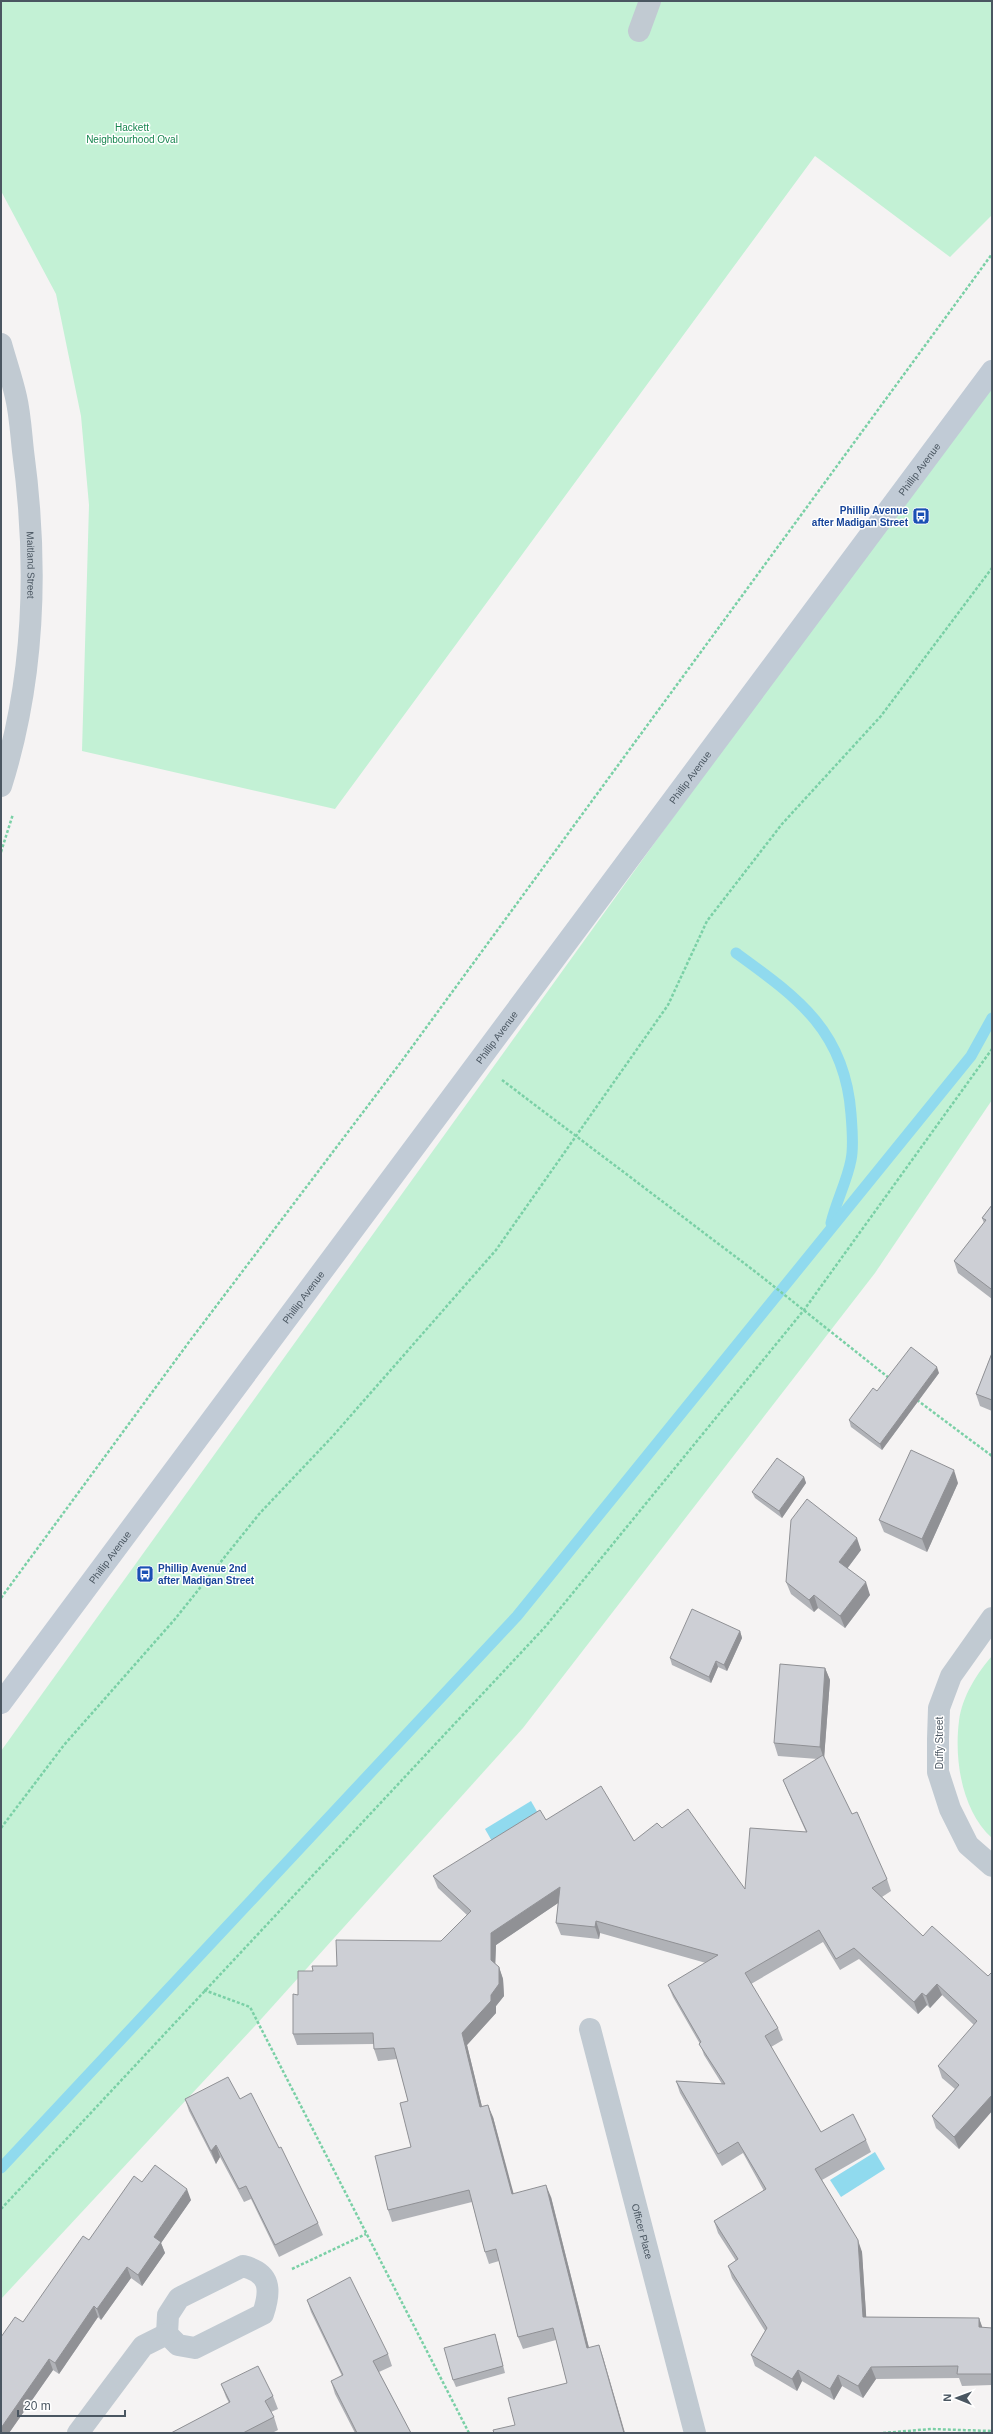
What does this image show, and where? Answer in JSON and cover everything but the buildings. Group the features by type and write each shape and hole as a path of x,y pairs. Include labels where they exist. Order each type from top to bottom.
{"street":[{"path":"639,31 650,1"},
{"name":"Maitland Street","path":"1,344 16,397 28,488 32,586 28,658 13,749 1,785"},
{"name":"Phillip Avenue","path":"1,1703 992,371"},
{"name":"Duffy Street","path":"992,1618 951,1676 939,1708 938,1739 938,1772 950,1809 968,1845 992,1866"},
{"name":"Officer Place","path":"590,2030 695,2433"},
{"path":"243,2266 256,2269 266,2281 268,2298 263,2314 195,2348 178,2345 167,2334 168,2315 179,2298 243,2266"},
{"path":"78,2433 143,2346 167,2334"}],"path":[{"path":"1,1598 189,1342 401,1062 992,254"},
{"path":"1,1828 64,1745 175,1619 260,1513 332,1436 496,1250 578,1136 668,1005 707,921 782,824 881,716 992,568"},
{"path":"1,2208 545,1627 804,1310 992,1049"},
{"path":"477,1064 509,1084 578,1136 757,1273 896,1383"},
{"path":"914,1398 992,1456"},
{"path":"204,1990 250,2007 469,2433"},
{"path":"266,2281 366,2234"},
{"path":"883,2433 931,2429 992,2431"}],"green space":[{"name":"Hackett Neighbourhood Oval","path":"1,1 992,1 992,215 950,257 815,156 335,809 82,751 89,505 81,416 56,294 1,191"},
{"path":"992,374 992,1100 875,1273 523,1728 253,2028 1,2299 1,1751"},
{"path":"992,1656 992,1838 973,1814 962,1784 959,1768 958,1736 959,1721 963,1703 971,1686"}],"water":[{"path":"531,1801 539,1815 493,1843 485,1829"},
{"path":"875,2152 885,2169 841,2197 830,2180"}],"waterway":[{"path":"736,953 779,985 798,1002 814,1019 828,1038 839,1060 847,1085 851,1114 852,1149 849,1168 831,1223"},
{"path":"1,2168 517,1616 971,1056 992,1018"}],"place":[{"name":"Phillip Avenue after Madigan Street","path":"921,516"},
{"name":"Phillip Avenue 2nd after Madigan Street","path":"145,1574"}]}
